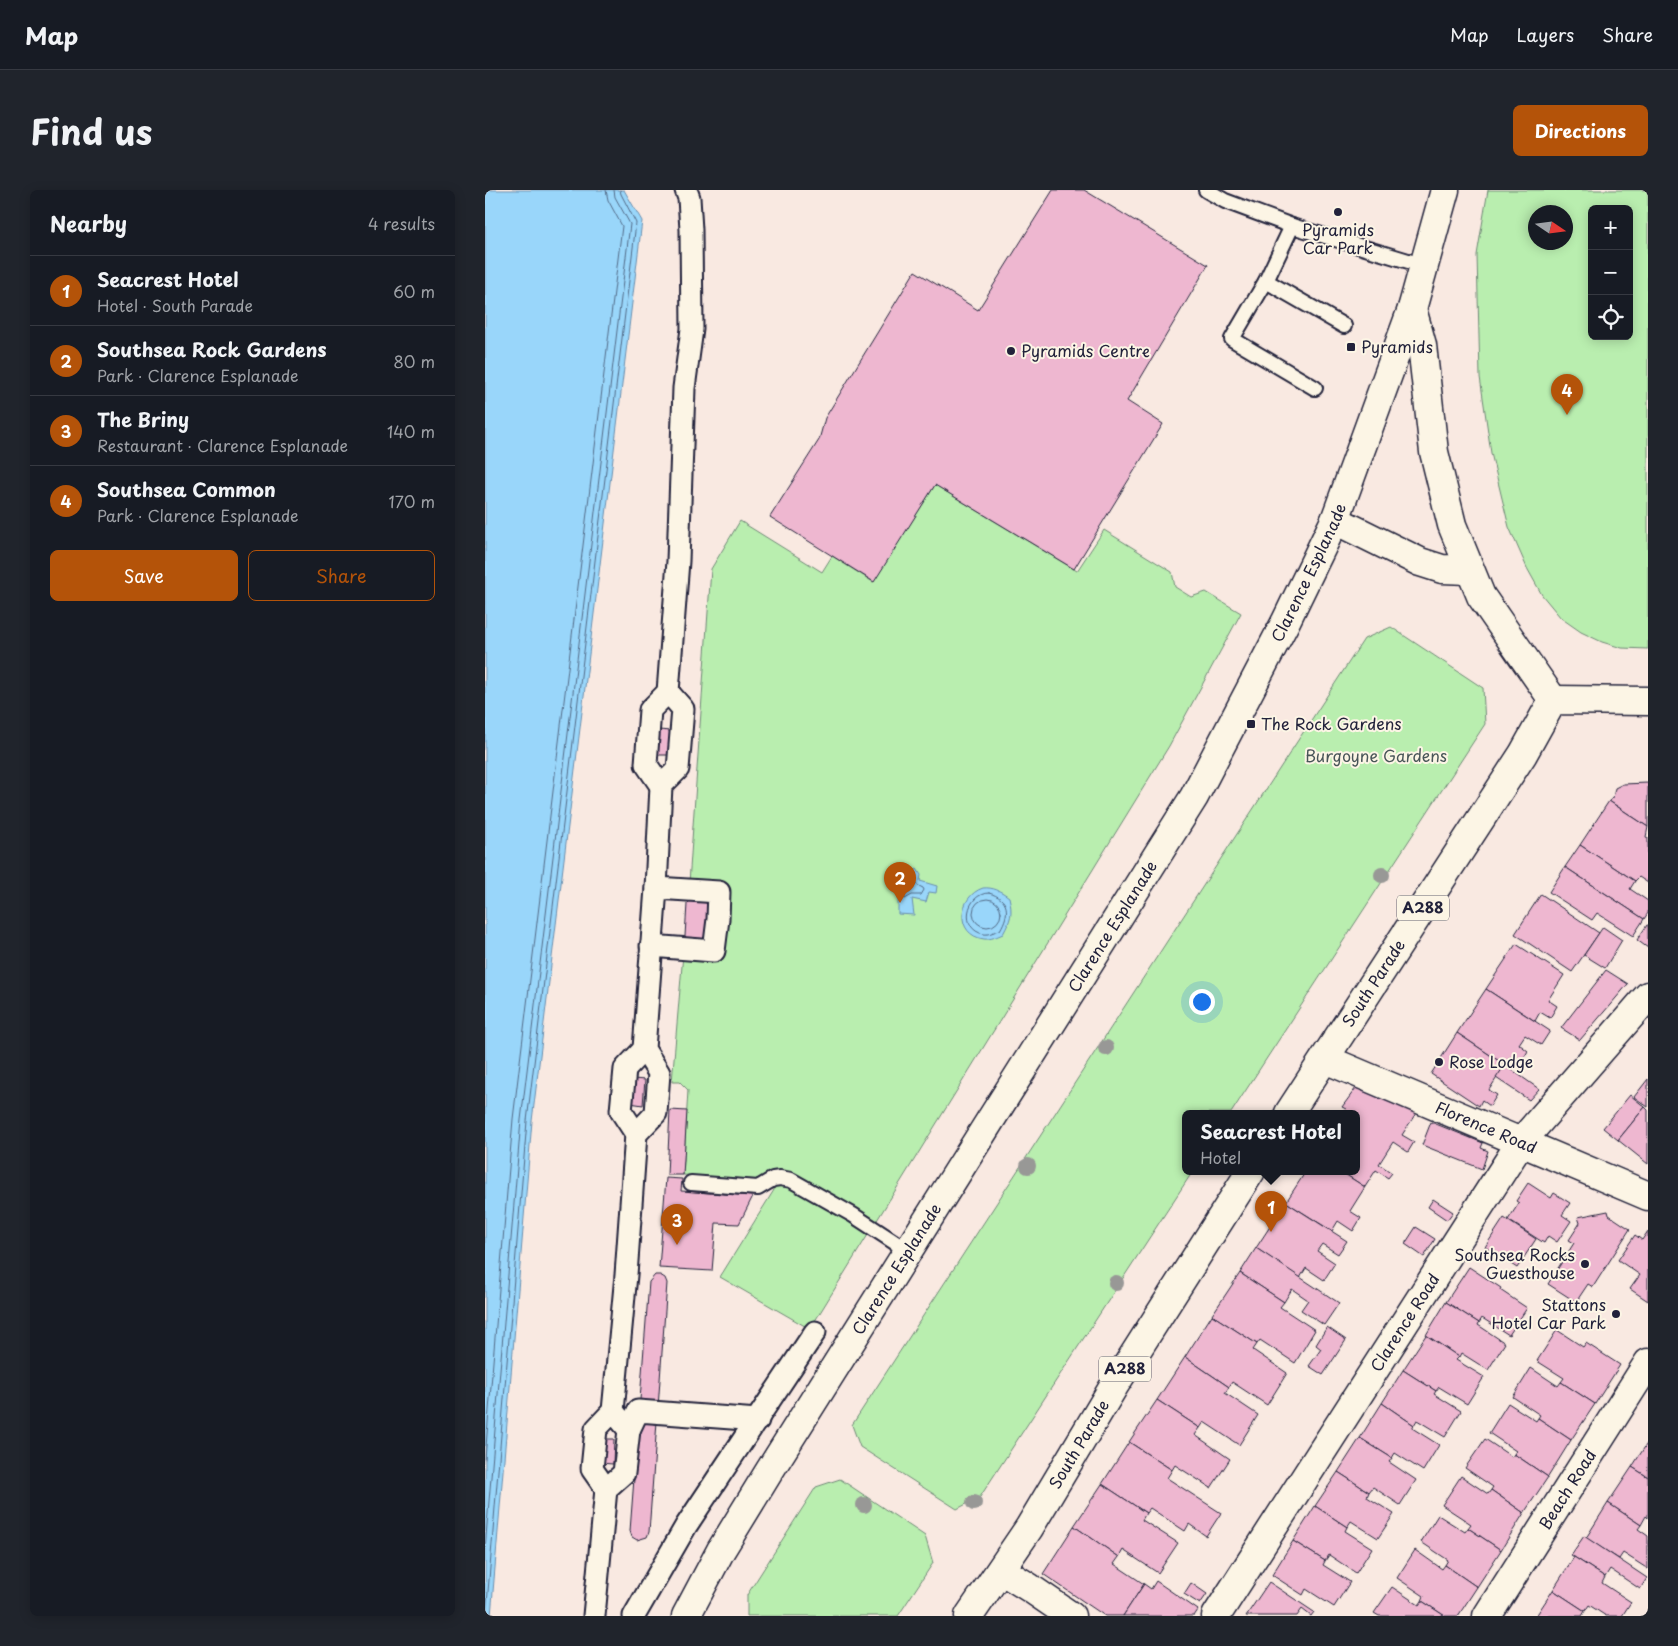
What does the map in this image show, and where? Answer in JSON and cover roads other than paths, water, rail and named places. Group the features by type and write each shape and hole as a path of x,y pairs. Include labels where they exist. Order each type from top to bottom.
{"street":[{"path":"636,1134 656,1113 659,1073 644,1049 656,888 661,786 646,764 650,710 668,692 678,561 684,388 692,329 691,230 689,198 685,190"},
{"name":"Clarence Esplanade","path":"686,1616 721,1550 1193,797 1253,685 1335,520 1412,309 1445,190"},
{"path":"1412,309 1422,344 1434,452 1452,525 1481,596 1553,700 1648,701"},
{"path":"1335,520 1420,562 1442,569 1469,570"},
{"path":"661,786 678,769 683,709 668,692"},
{"name":"South Parade","path":"1291,1110 1523,754 1553,700"},
{"path":"651,946 714,951 718,919 719,892 656,888"},
{"name":"Clarence Road","path":"1216,1616 1521,1142 1648,996"},
{"path":"594,1616 606,1489 592,1469 595,1429 613,1411 626,1275 636,1134 621,1111 625,1068 644,1049"},
{"name":"Florence Road","path":"1325,1059 1648,1196"},
{"name":"South Parade","path":"969,1616 1029,1528 1172,1294 1248,1175"},
{"path":"634,1616 686,1526 815,1332"},
{"name":"Beach Road","path":"1487,1616 1648,1363"},
{"path":"615,1387 638,1411 758,1420"},
{"path":"613,1411 629,1430"},
{"path":"606,1489 624,1473 629,1430 638,1411"},
{"path":"1001,1570 1071,1616"}],"lane":[{"path":"1206,190 1225,202 1292,226 1425,266"},
{"path":"1292,226 1266,281 1232,339 1315,388"},
{"path":"1266,281 1344,326"},
{"path":"691,1183 758,1188 773,1179 791,1180 853,1215 908,1251"}],"water":[{"path":"485,190 624,190 642,221 532,1121 491,1616 485,1616"},
{"path":"917,869 921,875 920,881 937,886 936,893 929,892 926,902 912,899 914,915 898,914 900,888 906,878"},
{"path":"983,888 1000,891 1009,897 1011,912 1009,920 1003,934 994,938 984,939 974,936 964,923 964,907 968,899 975,892"}],"place":[{"name":"Pyramids Car Park","path":"1338,212"},
{"name":"Pyramids","path":"1351,347"},
{"name":"Pyramids Centre","path":"1011,351"},
{"name":"Southsea Common","path":"1567,415"},
{"name":"The Rock Gardens","path":"1251,724"},
{"name":"Southsea Rock Gardens","path":"900,903"},
{"name":"Rose Lodge","path":"1439,1062"},
{"name":"Seacrest Hotel","path":"1271,1232"},
{"name":"The Briny","path":"677,1245"},
{"name":"Southsea Rocks Guesthouse","path":"1585,1264"},
{"name":"Stattons Hotel Car Park","path":"1616,1314"}],"park label":[{"name":"Burgoyne Gardens","path":"1376,756"}]}
